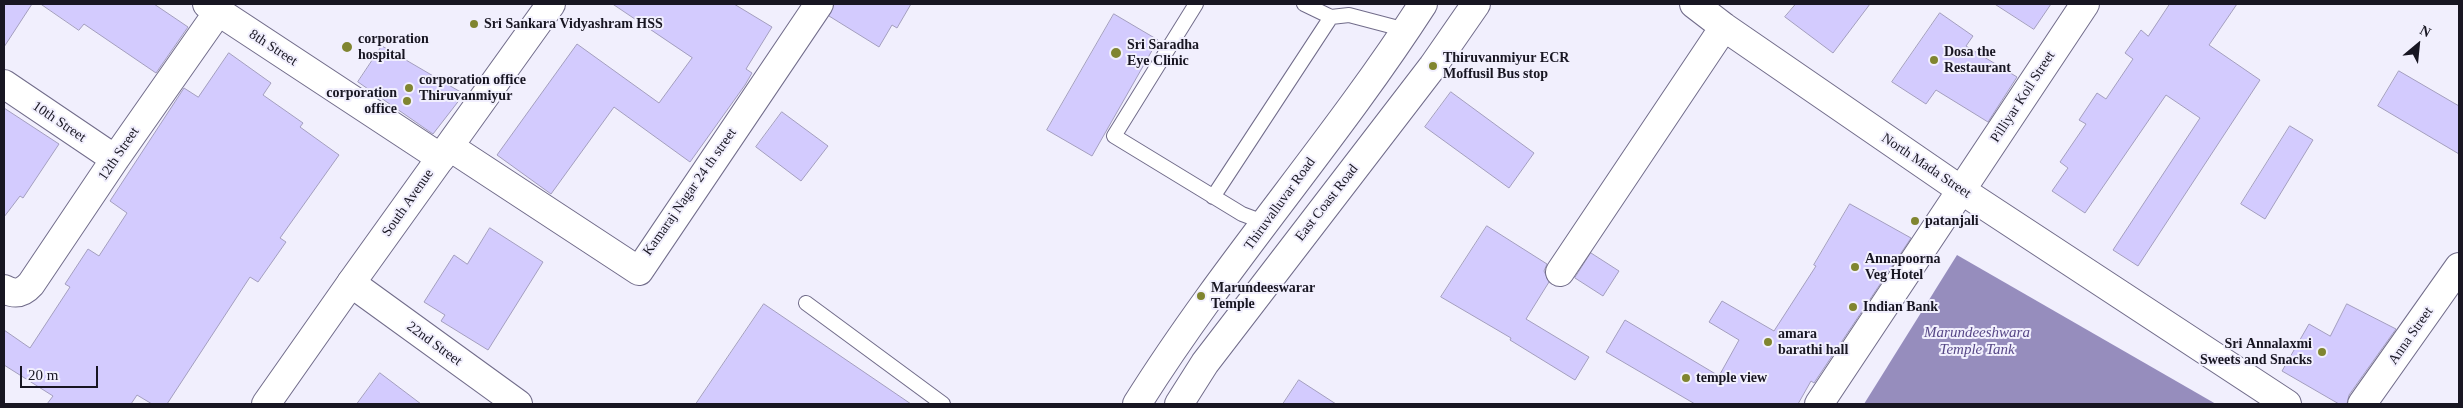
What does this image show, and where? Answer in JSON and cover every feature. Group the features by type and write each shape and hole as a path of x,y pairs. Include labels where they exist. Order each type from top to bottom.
{"street":[{"name":"South Avenue","path":"266,404 551,4"},
{"name":"Kamaraj Nagar 24 th street","path":"445,152 639,271 818,4"},
{"name":"Thiruvalluvar Road","path":"1137,404 1165,360 1406,30 1422,4"},
{"name":"East Coast Road","path":"1179,404 1205,363 1432,66 1476,4"},
{"name":"North Mada Street","path":"1694,4 1724,27 1961,190 2286,404"},
{"name":"Pilliyar Koil Street","path":"1819,404 2085,4"},
{"name":"8th Street","path":"212,8 445,152"},
{"name":"12th Street","path":"11,291 24,292 32,284 212,8"},
{"path":"1560,272 1724,27"},
{"name":"10th Street","path":"4,84 115,159"},
{"name":"Anna Street","path":"2362,404 2459,267"},
{"name":"22nd Street","path":"351,283 518,404"}],"lane":[{"path":"1196,4 1114,136 1242,214 1266,223"},
{"path":"1304,4 1331,17 1349,15 1406,30"},
{"path":"1213,197 1331,17"},
{"path":"806,303 943,404"}],"water":[{"name":"Marundeeshwara Temple Tank","path":"1957,255 2216,404 1864,404"}],"building":[{"path":"4,4 32,4 4,47"},
{"path":"41,4 154,4 188,27 156,73 84,24 79,30"},
{"path":"613,4 734,4 772,27 746,69 752,73 745,85 690,162 614,107 551,194 497,155 577,44 659,103 692,58"},
{"path":"834,4 911,4 897,28 892,25 879,47 829,16"},
{"path":"1796,4 1870,4 1833,53 1785,17"},
{"path":"1995,4 2051,4 2034,29"},
{"path":"2170,4 2237,4 2209,45 2260,80 2138,266 2113,250 2200,118 2166,95 2085,213 2052,191 2068,168 2060,162 2086,124 2079,120 2097,93 2106,99 2133,59 2125,53 2141,30 2148,36"},
{"path":"1940,13 1973,36 1966,46 2017,77 1988,122 1936,90 1926,104 1892,82"},
{"path":"1114,14 1158,40 1092,156 1047,130"},
{"name":"corporation office Thiruvanmiyur","path":"382,46 464,94 433,134 358,82"},
{"path":"229,53 271,83 263,95 303,123 300,127 339,155 280,238 286,242 258,282 250,277 167,404 152,404 137,395 131,404 47,404 53,396 4,365 4,330 30,348 70,287 65,284 88,249 99,256 127,213 110,201 184,88 198,97"},
{"path":"2399,71 2459,106 2459,154 2378,106"},
{"path":"1451,92 1534,153 1509,188 1425,127"},
{"path":"4,108 59,144 23,198 20,196 4,217"},
{"path":"782,112 828,146 801,181 756,147"},
{"path":"2290,126 2313,140 2265,219 2241,204"},
{"path":"1850,204 1911,238 1814,383 1811,381 1798,404 1695,404 1606,352 1625,320 1719,376 1739,340 1709,322 1722,301 1774,331 1816,266 1814,265"},
{"path":"1487,226 1547,264 1544,271 1549,282 1526,319 1589,357 1575,380 1510,340 1511,338 1441,297"},
{"path":"490,228 543,262 488,350 441,321 445,315 424,302 454,255 467,264"},
{"path":"1591,253 1619,271 1603,296 1575,278"},
{"path":"764,304 911,404 696,404"},
{"path":"2347,304 2396,329 2349,395 2347,404 2339,404 2282,371 2309,324 2330,336"},
{"path":"380,373 421,404 357,404"},
{"path":"1299,380 1336,404 1283,404"}],"place":[{"name":"Sri Sankara Vidyashram HSS","path":"474,24"},
{"name":"corporation hospital","path":"347,47"},
{"name":"Sri Saradha Eye Clinic","path":"1116,53"},
{"name":"Dosa the Restaurant","path":"1934,60"},
{"name":"Thiruvanmiyur ECR Moffusil Bus stop","path":"1433,66"},
{"name":"corporation office Thiruvanmiyur","path":"409,88"},
{"name":"corporation office","path":"407,101"},
{"name":"patanjali","path":"1915,221"},
{"name":"Annapoorna Veg Hotel","path":"1855,267"},
{"name":"Marundeeswarar Temple","path":"1201,296"},
{"name":"Indian Bank","path":"1853,307"},
{"name":"amara barathi hall","path":"1768,342"},
{"name":"Sri Annalaxmi Sweets and Snacks","path":"2322,352"},
{"name":"temple view","path":"1686,378"}]}
